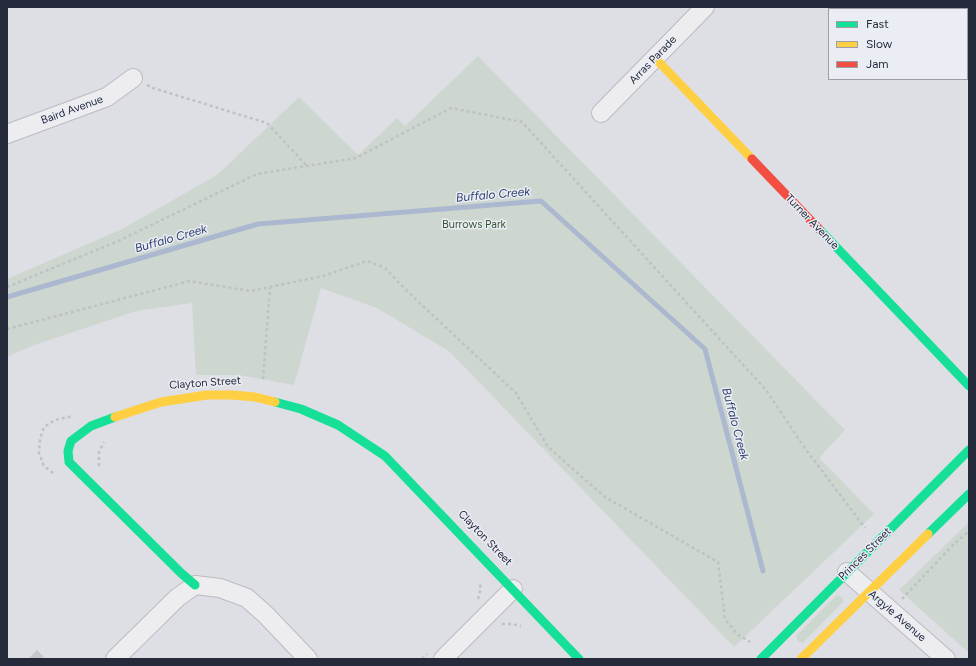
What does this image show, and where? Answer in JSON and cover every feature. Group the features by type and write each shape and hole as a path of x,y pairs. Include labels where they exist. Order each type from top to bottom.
{"street":[{"name":"Arras Parade","path":"601,113 705,7"},
{"name":"Turner Avenue","path":"655,58 969,386"},
{"name":"Baird Avenue","path":"7,134 107,97 133,78"},
{"name":"Clayton Street","path":"195,585 179,572 69,462 68,451 71,441 91,426 122,414 161,402 207,395 255,397 301,409 338,424 385,456 579,659"},
{"name":"Princes Street","path":"762,659 969,450"},
{"path":"801,659 969,494"},
{"name":"Argyle Avenue","path":"847,572 946,659"},
{"path":"115,659 177,598 195,585 220,588 247,598 266,615 308,659"},
{"path":"443,659 513,589"}],"path":[{"path":"133,78 153,88 267,123 307,166"},
{"path":"7,287 116,242 257,174 356,158 450,108 522,122 766,390 804,447 865,528"},
{"path":"7,329 190,281 250,291 323,276 367,261 385,268 407,292 516,393 548,447 605,496 718,562 725,619 737,634 750,642"},
{"path":"264,382 270,288"},
{"path":"56,475 44,466 39,453 40,439 44,427 54,420 78,414"},
{"path":"99,468 99,452 107,436"},
{"path":"891,610 969,530"},
{"path":"477,577 481,588 478,600"}],"green space":[{"name":"Burrows Park","path":"478,56 845,430 819,458 874,514 734,647 450,352 377,308 321,288 294,385 239,375 196,375 192,303 136,311 34,345 7,357 7,279 122,229 217,175 299,97 358,155 397,118 405,126"},
{"path":"969,522 969,653 899,590"},
{"path":"837,595 842,597 843,602 803,643 798,641 796,636"}],"building":[{"path":"37,650 44,657 41,659 28,659"}],"waterway":[{"name":"Buffalo Creek","path":"7,297 258,224 541,201 705,349 763,571"}],"traffic: fast":[{"path":"819,229 969,386"},
{"path":"275,402 301,409 338,425 385,456 579,659"},
{"path":"115,417 91,426 71,441 68,451 69,462 195,585"},
{"path":"761,659 969,450"},
{"path":"928,534 969,494"}],"traffic: slow":[{"path":"655,58 752,159"},
{"path":"115,417 161,402 207,395 255,397 275,402"},
{"path":"801,659 928,534"}],"traffic: jam":[{"path":"752,159 819,229"}]}
